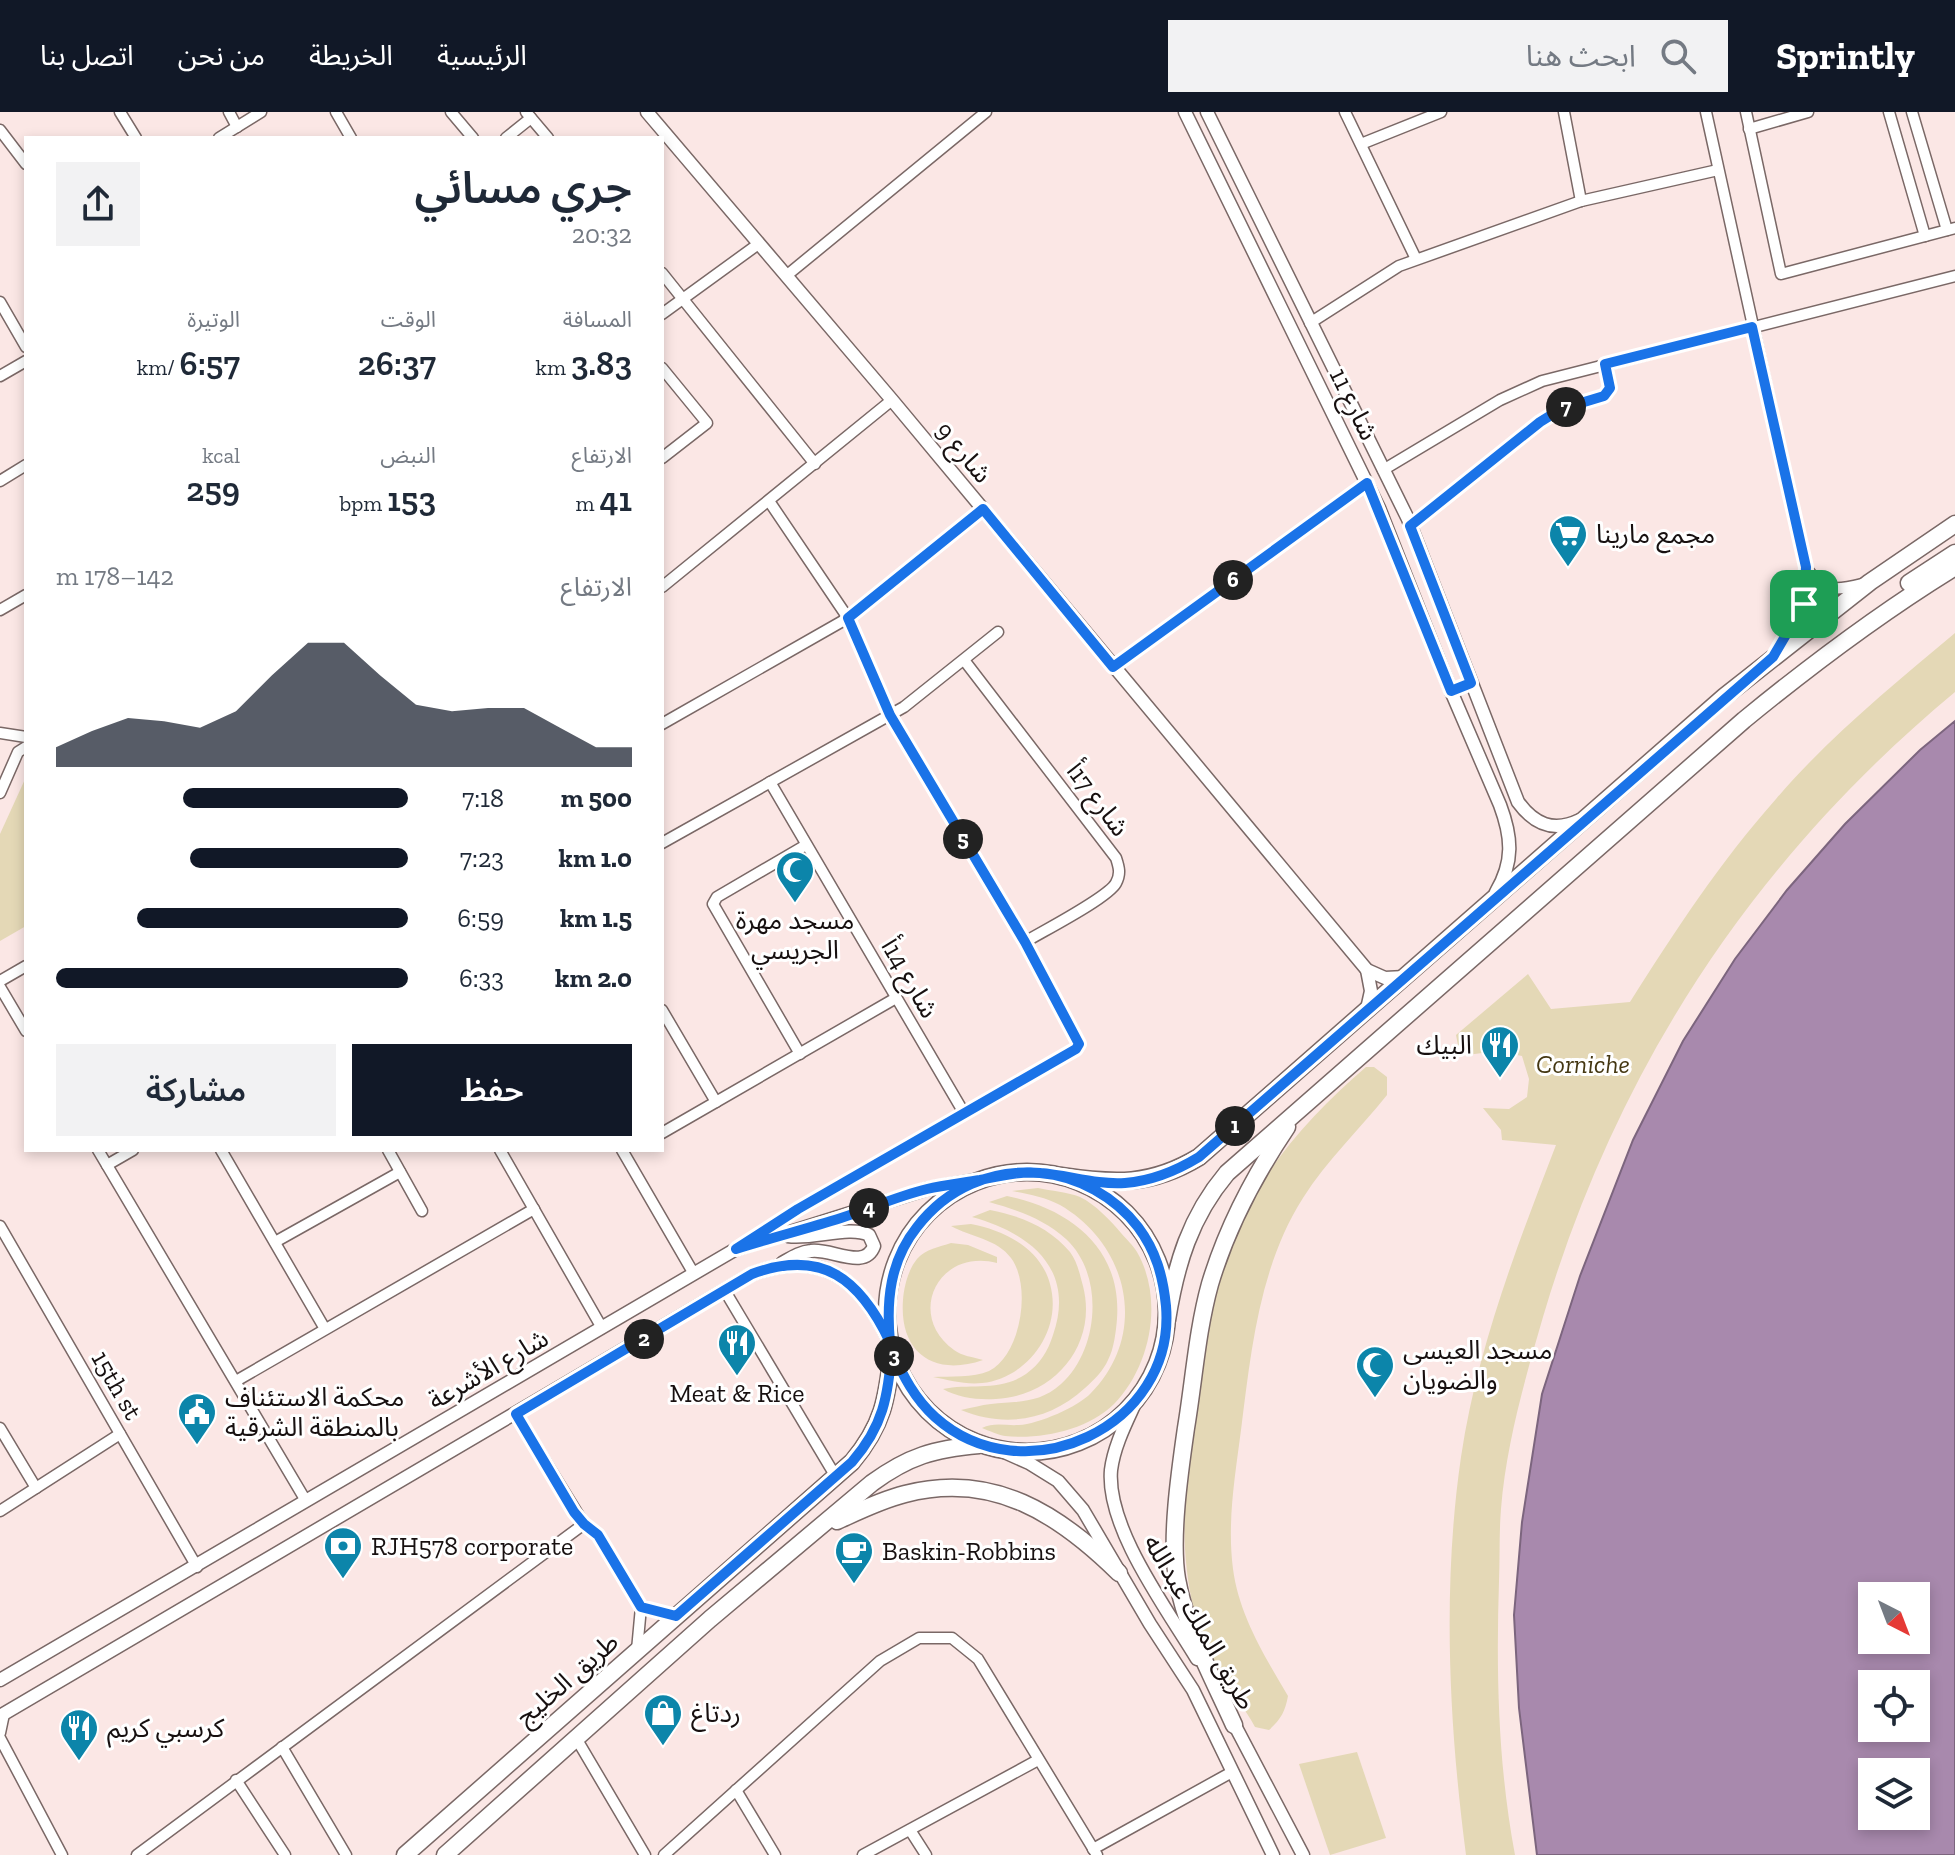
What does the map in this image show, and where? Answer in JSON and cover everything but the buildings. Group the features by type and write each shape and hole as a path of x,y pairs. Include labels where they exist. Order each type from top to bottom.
{"main road":[{"path":"1955,524 1870,582 1773,657 1207,1150 1183,1167 1145,1180 1123,1183 1020,1173 982,1179 949,1195 926,1215 911,1235 898,1258 891,1282 888,1319 891,1347 909,1387 935,1417 966,1437 988,1446 1032,1451 1069,1446 1104,1429 1136,1401 1161,1354 1179,1259 1204,1202 1227,1173 1666,786 1904,586 1955,553"},
{"path":"1905,560 1955,536"},
{"path":"1809,666 1955,567"},
{"path":"1234,1725 1190,1627 1176,1577 1179,1484 1203,1318 1220,1256 1253,1181 1308,1101"},
{"path":"1061,1176 1101,1193 1125,1213 1143,1234 1159,1266 1167,1320"},
{"name":"طريق الخليج","path":"405,1855 836,1477 862,1450 883,1415 891,1347"},
{"name":"طريق الخليج","path":"445,1855 710,1619 896,1466 942,1448 988,1446"},
{"path":"820,1528 880,1501 907,1493 949,1487 976,1489 1000,1494 1045,1513 1077,1534 1119,1573"}],"street":[{"path":"120,112 135,136"},
{"path":"229,112 237,127"},
{"path":"222,136 261,112"},
{"path":"336,112 350,136"},
{"path":"451,112 471,136"},
{"name":"شارع 9","path":"647,112 892,400 1367,970"},
{"path":"786,276 986,112"},
{"name":"شارع 11","path":"1185,112 1367,483 1510,835 1507,867 1489,903"},
{"name":"شارع 11","path":"1207,112 1410,526 1518,802 1527,815 1546,826 1572,824 1590,815"},
{"path":"1345,112 1416,259"},
{"path":"1361,144 1441,112"},
{"path":"1564,112 1581,201"},
{"path":"1706,112 1806,567 1804,604 1773,657"},
{"path":"1746,112 1781,274 1951,229 1912,112"},
{"path":"1749,129 1808,112"},
{"path":"1889,112 1925,236"},
{"path":"508,136 528,115 546,136"},
{"path":"0,130 24,161"},
{"path":"1310,323 1399,266 1416,259 1581,201 1718,170"},
{"path":"664,312 757,245"},
{"path":"664,275 815,464"},
{"path":"1383,470 1500,400 1542,381 1955,276"},
{"path":"0,302 24,344"},
{"path":"0,376 24,362"},
{"path":"1410,526 1540,422 1561,409 1604,396 1610,388 1605,364"},
{"path":"664,370 707,423 664,456"},
{"path":"664,585 892,400"},
{"path":"0,481 24,466"},
{"path":"1113,667 1367,483"},
{"path":"736,1249 798,1209 1074,1051 1079,1044 1025,942 890,715 848,618 769,501"},
{"path":"664,723 848,618 983,509"},
{"path":"1806,567 1816,581 1829,588 1842,589 1870,582"},
{"path":"0,609 24,596"},
{"path":"664,842 890,715 918,697 998,632"},
{"name":"شارع 17أ","path":"964,660 1116,858 1119,868 1118,879 1108,892 1025,942"},
{"path":"1451,691 1471,683"},
{"path":"0,733 24,737"},
{"path":"0,793 18,752 24,748"},
{"name":"شارع 14أ","path":"770,782 964,1113"},
{"path":"800,1054 713,907 713,901 806,845"},
{"path":"0,981 24,967"},
{"path":"1367,970 1385,978 1405,977"},
{"path":"1365,1012 1371,991 1367,970"},
{"path":"0,987 24,1028"},
{"path":"664,1132 896,998"},
{"path":"664,1013 716,1102"},
{"path":"99,1152 306,1501"},
{"path":"107,1165 130,1152"},
{"path":"222,1152 325,1329"},
{"path":"389,1152 422,1211"},
{"path":"501,1152 602,1328"},
{"path":"626,1152 694,1274"},
{"path":"275,1242 400,1172"},
{"name":"شارع الأشرعة","path":"0,1680 736,1249 927,1189 982,1179"},
{"path":"236,1381 534,1209"},
{"name":"15th st","path":"0,1226 197,1567"},
{"name":"شارع الأشرعة","path":"2,1715 752,1274 811,1251 830,1251 862,1259 872,1252 874,1246 869,1235 860,1231 804,1238 781,1235"},
{"path":"779,1264 813,1266 850,1284 871,1306 891,1347"},
{"path":"725,1291 836,1477"},
{"name":"طريق الملك عبدالله","path":"1136,1401 1116,1448 1111,1469 1112,1495 1119,1523 1234,1725 1303,1855"},
{"path":"516,1414 584,1524 598,1535 641,1607 637,1650"},
{"path":"0,1428 36,1488"},
{"path":"0,1511 120,1434"},
{"name":"طريق الملك عبدالله","path":"988,1446 1029,1463 1070,1492 1083,1510 1193,1690 1273,1855"},
{"path":"137,1855 584,1524"},
{"path":"641,1607 676,1616"},
{"path":"664,1855 880,1661 919,1638 952,1638 978,1659 1095,1852 1232,1772"},
{"path":"2,1715 0,1736 62,1855"},
{"path":"576,1738 645,1855"},
{"path":"282,1747 346,1855"},
{"path":"863,1855 1038,1760"},
{"path":"236,1780 285,1855"},
{"path":"736,1790 775,1855"},
{"path":"910,1830 926,1855"}],"green space":[{"name":"Corniche","path":"1955,633 1955,692 1883,757 1816,825 1756,897 1701,973 1653,1053 1610,1137 1574,1225 1523,1388 1507,1461 1501,1509 1500,1719 1505,1787 1515,1855 1466,1855 1455,1756 1450,1656 1451,1556 1461,1457 1488,1337 1556,1145 1502,1140 1501,1130 1483,1108 1509,1109 1527,1097 1529,1079 1522,1056 1497,1051 1467,1055 1459,1050 1456,1035 1528,974 1551,1009 1630,1002 1717,872 1796,776 1885,692"},
{"path":"24,781 24,927 0,941 0,834"},
{"path":"1366,1067 1374,1067 1387,1077 1387,1095 1322,1171 1288,1225 1267,1281 1249,1371 1232,1500 1231,1552 1236,1586 1247,1619 1288,1696 1282,1715 1269,1730 1255,1727 1216,1666 1197,1623 1189,1588 1185,1537 1186,1488 1206,1338 1219,1276 1247,1208 1287,1147 1311,1119"},
{"path":"1038,1188 1086,1200 1108,1218 1134,1247 1150,1290 1150,1331 1137,1371 1127,1388 1103,1413 1063,1431 1033,1436 1005,1436 982,1428 1036,1422 1068,1409 1091,1393 1109,1370 1120,1344 1125,1318 1123,1292 1115,1267 1102,1243 1084,1222 1060,1205 1012,1191"},
{"path":"1007,1196 1051,1211 1088,1236 1111,1272 1117,1319 1110,1356 1088,1385 1057,1408 1010,1420 977,1416 961,1410 1028,1400 1044,1395 1061,1384 1074,1369 1090,1333 1092,1292 1079,1254 1066,1239 1039,1221 989,1202"},
{"path":"990,1210 1034,1224 1062,1243 1076,1264 1086,1307 1078,1346 1053,1377 1017,1396 982,1399 943,1389 995,1385 1026,1374 1046,1352 1059,1312 1053,1273 1043,1257 1012,1233 972,1217"},
{"path":"971,1224 1008,1236 1030,1251 1045,1272 1053,1301 1046,1334 1027,1362 999,1379 982,1383 933,1377 976,1375 989,1371 1000,1363 1016,1336 1022,1302 1017,1270 1011,1258 999,1247 951,1226"},
{"path":"951,1243 968,1245 997,1257 997,1263 976,1261 958,1265 944,1275 935,1288 931,1304 932,1320 940,1336 957,1352 983,1360 949,1365 923,1356 914,1347 903,1318 903,1300 909,1273 917,1259 924,1253"},
{"path":"1357,1752 1386,1838 1330,1855 1299,1764"}],"shaded area":[{"path":"1955,721 1955,1855 1537,1855 1519,1708 1514,1615 1522,1522 1542,1394 1580,1276 1633,1140 1683,1041 1735,959 1787,890 1845,824 1920,750"}],"place":[{"name":"مجمع مارينا","path":"1568,568"},
{"name":"مسجد مهرة الجريسي","path":"795,904"},
{"name":"البيك","path":"1500,1079"},
{"name":"Meat & Rice","path":"737,1377"},
{"name":"مسجد العيسى والضويان","path":"1375,1399"},
{"name":"محكمة الاستئناف بالمنطقة الشرقية","path":"197,1446"},
{"name":"RJH578 corporate","path":"343,1580"},
{"name":"Baskin-Robbins","path":"854,1585"},
{"name":"ردتاغ","path":"663,1747"},
{"name":"كرسبي كريم","path":"79,1762"}],"route":[{"path":"1804,604 1773,657 1199,1157 1167,1173 1123,1183 1041,1173 1020,1173 982,1179 957,1189 926,1215 898,1258 889,1299 890,1342 871,1306 850,1284 813,1266 779,1264 752,1274 516,1414 574,1512 598,1535 641,1607 676,1616 852,1462 883,1415 892,1351 909,1387 922,1404 949,1428 993,1447 1013,1451 1053,1450 1087,1439 1104,1429 1136,1401 1155,1368 1165,1336 1164,1288 1159,1266 1143,1234 1118,1206 1101,1193 1061,1176 1020,1173 1001,1175 927,1189 736,1249 798,1209 1076,1049 1079,1044 1025,942 890,715 848,618 983,509 1113,667 1367,483 1451,691 1471,683 1410,526 1540,422 1578,402 1604,396 1610,388 1605,364 1752,327 1806,567 1804,604"}]}
